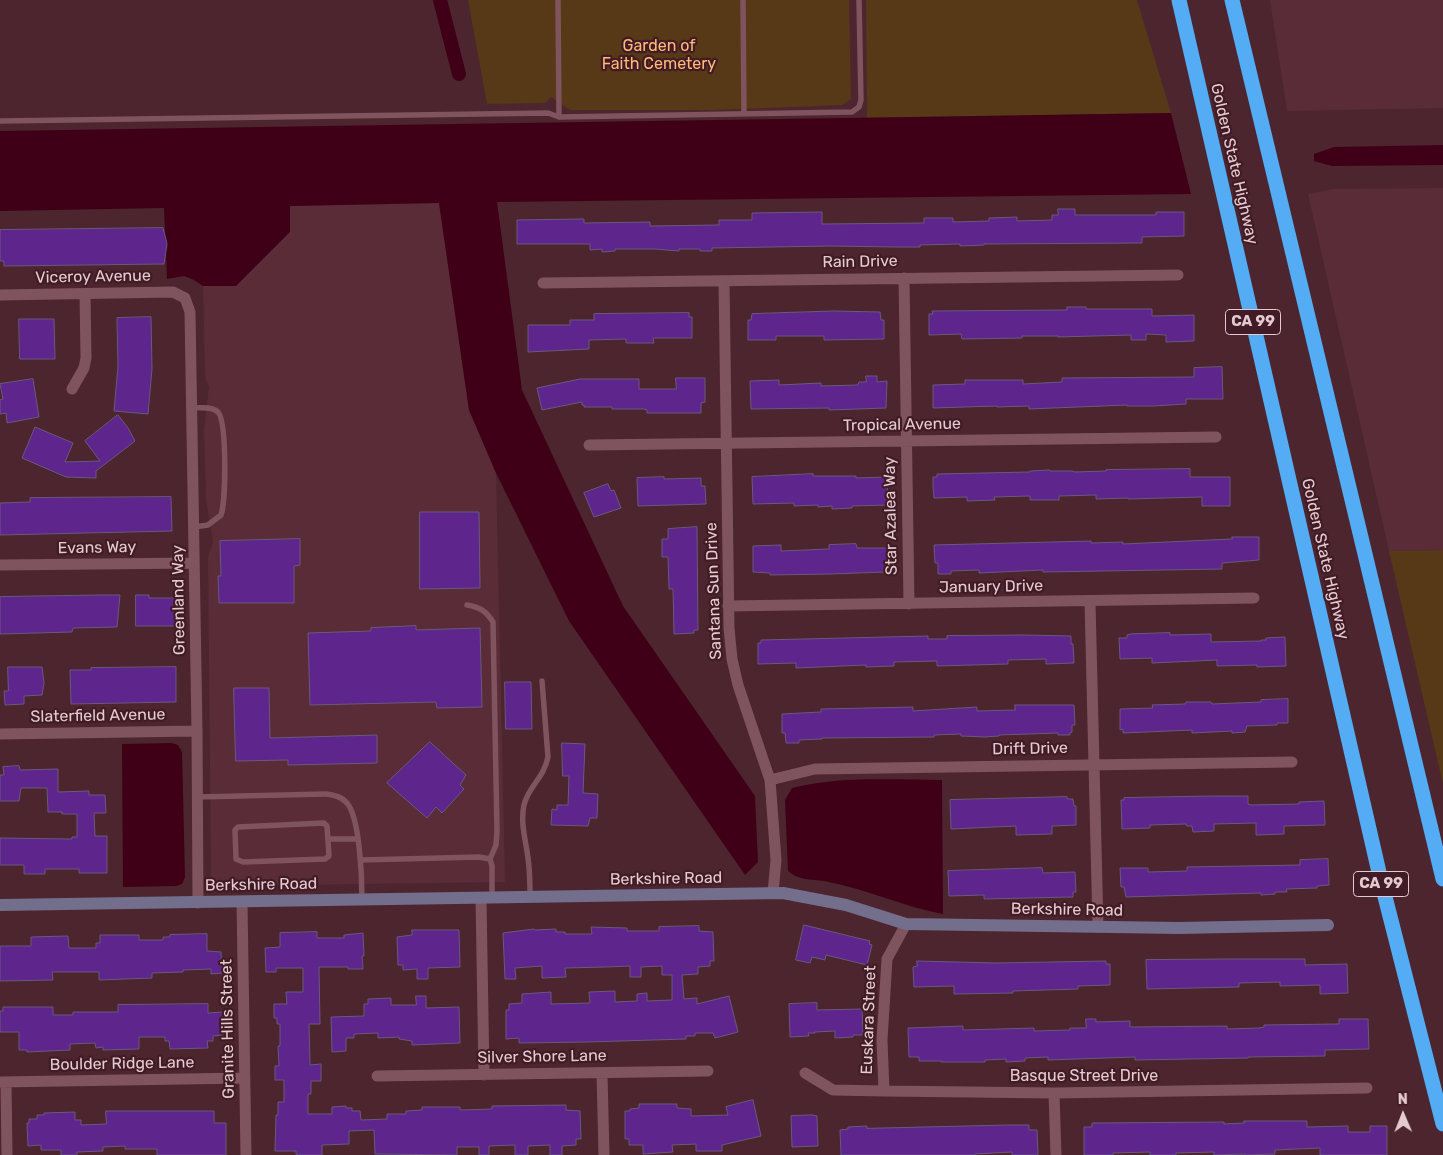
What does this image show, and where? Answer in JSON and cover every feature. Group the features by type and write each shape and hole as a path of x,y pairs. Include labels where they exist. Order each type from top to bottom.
{"highway":[{"path":"1170,0 1209,132"},
{"name":"Golden State Highway","path":"1179,0 1381,881 1443,1124"},
{"name":"CA 99","path":"1232,0 1260,125 1443,879"},
{"path":"1242,0 1260,125"}],"street":[{"name":"Rain Drive","path":"543,284 1178,275"},
{"name":"Star Azalea Way","path":"904,278 909,604"},
{"name":"Santana Sun Drive","path":"724,281 728,606 732,660 738,685 770,780 776,860 773,894"},
{"name":"Viceroy Avenue","path":"0,295 173,292 185,298"},
{"path":"72,389 84,368 86,358 85,294"},
{"name":"Greenland Way","path":"185,298 190,312 198,903"},
{"name":"Tropical Avenue","path":"589,445 1216,437"},
{"name":"Evans Way","path":"0,565 194,563"},
{"name":"January Drive","path":"728,606 1090,602 1254,598"},
{"path":"1090,602 1098,927"},
{"name":"Slaterfield Avenue","path":"0,734 197,731"},
{"name":"Drift Drive","path":"770,780 815,768 1292,762"},
{"name":"Berkshire Road","path":"0,905 783,893 846,905 906,924 1179,928 1328,924"},
{"path":"484,1074 487,898"},
{"name":"Granite Hills Street","path":"242,902 246,1155"},
{"name":"Euskara Street","path":"884,1091 882,1040 887,959 906,924"},
{"name":"Silver Shore Lane","path":"377,1076 708,1071"},
{"path":"602,1073 604,1155"},
{"name":"Basque Street Drive","path":"805,1073 833,1090 1054,1093 1367,1088"},
{"name":"Boulder Ridge Lane","path":"3,1082 245,1078"},
{"path":"3,1082 7,1155"},
{"path":"1054,1093 1056,1155"}],"lane":[{"path":"558,0 560,117"},
{"path":"743,0 744,114"},
{"path":"0,121 548,113 560,117 852,112 859,107 861,100 859,0"},
{"path":"192,408 213,408 217,410 222,420 224,434 224,502 221,515 208,525 194,527"},
{"path":"466,606 484,610 493,622 497,831 496,845 490,859 492,866 487,898"},
{"path":"530,897 523,814 528,795 546,768 548,757 542,681"},
{"path":"197,797 306,794 336,796 348,804 354,820 361,860 362,900"},
{"path":"324,823 328,826 328,839 329,856 326,859 243,862 238,860 236,856 235,830 241,826 324,823"},
{"path":"328,839 357,839"},
{"path":"361,860 479,856 490,859"}],"shaded area":[{"path":"1270,0 1443,0 1443,108 1287,111"},
{"path":"1171,113 1191,194 497,202 522,390 623,606 755,796 758,862 745,875 569,621 496,473 469,410 439,203 290,206 290,232 236,286 203,286 184,276 167,279 164,208 0,211 0,131"},
{"path":"1443,145 1443,165 1332,166 1314,161 1314,154 1334,147"},
{"path":"1443,188 1443,550 1389,551 1308,194 1333,189"},
{"path":"439,203 469,410 496,473 505,882 222,886 216,884 211,876 208,557 213,542 206,500 204,430 209,387 205,371 203,286 236,286 290,206"},
{"path":"171,743 178,745 182,752 185,877 182,884 176,886 123,887 122,744"},
{"path":"848,780 942,780 943,914 913,907 839,884 801,878 788,871 785,800 792,788"}],"green space":[{"name":"Garden of Faith Cemetery","path":"468,0 849,0 851,99 842,105 715,110 570,110 551,97 545,103 487,104"},
{"path":"866,0 1137,0 1171,113 867,118"},
{"path":"1443,550 1443,784 1389,551"}],"building":[{"path":"1058,209 1075,209 1075,215 1156,215 1156,212 1184,212 1184,236 1142,237 1142,243 712,248 712,251 700,251 700,249 679,249 679,251 615,249 615,251 602,252 602,249 590,250 590,244 517,244 517,220 584,219 584,223 650,222 650,226 719,225 719,220 752,220 752,213 822,212 822,224 924,223 924,218 953,218 953,222 989,221 989,218 1017,217 1017,221 1052,220 1052,215 1058,215"},
{"path":"163,228 167,244 164,264 4,266 4,261 0,261 0,230"},
{"path":"1067,307 1086,307 1086,309 1152,309 1152,316 1194,315 1194,341 1166,342 1166,335 1146,334 1146,340 1131,340 1131,335 1022,336 1022,338 962,339 961,334 929,335 929,314 933,314 932,311 1067,310"},
{"path":"833,311 880,312 881,320 884,320 884,339 824,340 824,336 776,336 776,340 748,340 748,320 751,320 752,314"},
{"path":"689,313 689,317 692,317 692,338 653,338 654,343 626,343 626,339 589,340 589,349 528,352 528,325 570,325 570,320 594,320 594,314"},
{"path":"151,317 152,369 148,414 114,411 118,366 117,318"},
{"path":"19,319 54,319 55,359 20,359"},
{"path":"1222,367 1223,399 1186,399 1186,404 1154,406 1127,405 1029,409 1029,406 933,408 933,385 965,384 965,380 1023,380 1023,384 1062,382 1062,378 1194,377 1194,368"},
{"path":"866,376 877,376 877,382 887,381 886,408 829,410 829,408 751,409 750,381 779,380 779,385 821,383 821,386 858,385 859,382 866,382"},
{"path":"676,378 705,378 705,402 701,403 701,413 647,413 647,410 644,409 584,407 582,402 542,410 537,388 580,379 639,379 639,389 676,389"},
{"path":"33,379 39,417 7,423 6,413 0,414 0,400 3,399 0,384"},
{"path":"118,415 135,441 96,471 96,478 66,477 22,458 35,427 73,443 65,462 100,461 85,441"},
{"path":"1190,469 1190,477 1230,477 1230,506 1202,506 1202,497 1096,499 1096,495 1059,496 1059,500 1030,500 1030,496 994,497 995,500 967,501 967,497 934,498 933,477 937,477 937,474 1050,470 1074,472"},
{"path":"813,474 813,476 856,476 856,478 887,477 888,505 852,506 852,508 832,509 832,506 794,506 794,503 753,504 752,477"},
{"path":"664,477 664,479 701,478 701,486 705,486 706,504 638,506 637,478"},
{"path":"608,484 611,491 614,490 621,508 594,517 584,493"},
{"path":"171,497 172,531 0,535 0,503 30,502 30,498"},
{"path":"420,512 479,512 480,588 420,589"},
{"path":"697,527 698,630 694,630 694,633 674,634 673,589 669,589 668,557 662,557 662,539 668,539 668,529"},
{"path":"1232,537 1259,537 1259,560 1222,563 1222,569 1043,572 1043,570 979,573 979,570 951,571 951,574 938,574 938,563 935,563 934,545 1091,541 1091,543 1123,542 1123,544 1232,539"},
{"path":"300,539 300,565 294,566 294,603 219,603 218,576 221,576 220,541"},
{"path":"856,544 857,548 889,548 890,569 886,569 886,572 830,574 770,575 770,573 753,572 753,546 781,545 781,551 829,549 829,545"},
{"path":"120,595 117,627 73,628 72,632 0,634 0,597"},
{"path":"136,595 149,595 149,598 176,598 176,626 136,626"},
{"path":"416,626 416,630 480,628 482,707 437,708 436,702 310,705 308,633 371,631 371,628"},
{"path":"1170,633 1170,635 1211,634 1211,642 1261,641 1266,640 1266,638 1285,637 1286,666 1217,666 1217,660 1152,663 1152,658 1120,659 1119,638 1127,638 1127,635 1130,634"},
{"path":"928,636 928,639 947,639 947,636 1071,636 1074,663 1046,664 1046,659 1008,660 1008,664 937,666 937,661 894,662 894,666 866,667 866,665 796,668 796,663 758,664 758,643 761,643 761,640"},
{"path":"8,667 42,667 44,683 42,695 24,696 24,704 5,705 4,691 8,691"},
{"path":"176,667 176,702 71,704 70,670"},
{"path":"505,682 531,682 532,729 506,729"},
{"path":"234,688 269,688 270,738 377,735 377,763 288,765 288,760 236,761"},
{"path":"1288,699 1288,723 1247,726 1245,732 1192,733 1192,730 1123,733 1123,729 1120,730 1120,709 1153,708 1152,705 1185,704 1186,702 1211,702 1212,704"},
{"path":"1015,705 1074,705 1075,725 1072,725 1070,735 1058,735 1058,733 985,737 961,736 961,734 934,735 934,737 822,738 799,740 799,743 786,743 785,733 782,733 782,714 821,712 821,709 913,707 913,711 977,707 977,711 1015,710"},
{"path":"430,742 466,775 460,785 464,789 442,813 436,807 427,818 387,783"},
{"path":"562,743 585,744 583,793 598,794 597,818 590,818 588,826 551,825 552,809 557,810 557,805 568,805 569,776 563,776"},
{"path":"19,766 20,770 58,769 58,792 89,791 89,795 105,795 106,813 94,813 95,836 107,836 107,873 79,873 79,869 45,869 45,874 24,874 24,865 0,865 0,838 72,839 72,837 77,837 77,814 48,812 47,788 21,788 19,801 0,801 0,775 4,775 3,767"},
{"path":"1248,796 1248,804 1251,805 1299,804 1299,802 1324,801 1325,825 1284,826 1284,834 1256,835 1256,823 1214,824 1214,831 1193,832 1192,826 1187,826 1186,824 1150,825 1150,828 1122,829 1121,800 1124,800 1124,798"},
{"path":"1067,797 1067,799 1073,799 1074,806 1076,806 1076,825 1052,826 1052,834 1016,835 1016,826 951,829 950,800"},
{"path":"1328,859 1329,885 1317,886 1317,888 1286,889 1287,892 1275,892 1275,894 1126,897 1124,887 1121,887 1120,868 1148,868 1148,872 1187,871 1187,867 1300,865 1300,860"},
{"path":"1042,868 1043,873 1075,872 1076,892 1073,892 1073,897 984,899 984,895 949,896 948,871"},
{"path":"804,925 870,941 869,944 872,945 867,965 826,955 825,960 812,957 810,963 796,960"},
{"path":"699,926 699,931 713,932 714,961 710,961 710,966 698,967 698,974 682,975 684,999 697,998 697,1004 729,996 738,1032 715,1038 713,1033 695,1033 695,1036 686,1036 686,1039 588,1042 519,1043 519,1038 506,1039 506,1010 509,1010 509,1004 522,1003 522,994 551,992 551,1004 590,1003 589,992 615,991 615,1002 637,1001 637,994 647,993 647,1001 672,1000 672,975 662,975 662,966 641,967 641,977 630,977 630,966 565,968 566,977 542,978 542,966 515,968 516,979 505,979 503,933 534,929 556,929 556,932 565,932 565,934 592,934 591,927 627,928 627,931 659,931 659,927"},
{"path":"412,930 459,930 460,967 428,968 428,979 417,979 417,969 403,970 403,965 398,965 397,937 412,935"},
{"path":"317,932 317,938 344,938 344,935 363,933 364,956 362,956 363,969 319,967 320,1024 309,1024 310,1065 321,1064 321,1081 311,1081 311,1094 308,1094 308,1114 332,1114 332,1107 346,1106 346,1108 352,1108 352,1111 360,1111 361,1120 387,1119 387,1114 406,1114 406,1111 422,1110 422,1107 460,1107 460,1110 492,1109 492,1106 566,1105 566,1110 580,1111 581,1139 576,1139 576,1145 562,1146 562,1155 550,1155 550,1145 528,1146 528,1155 515,1155 515,1145 489,1146 489,1155 479,1155 479,1147 457,1147 457,1155 375,1154 374,1130 349,1131 349,1144 322,1145 322,1155 299,1155 296,1154 296,1151 275,1151 276,1115 278,1115 278,1102 284,1102 284,1080 275,1080 275,1066 279,1066 280,1024 277,1024 277,1018 274,1018 274,1004 287,1004 286,992 303,992 303,968 276,968 276,972 266,972 265,948 280,947 280,933"},
{"path":"207,934 207,951 221,952 222,973 211,974 211,969 183,970 183,972 152,973 152,978 99,980 99,972 52,972 53,980 0,981 0,946 31,946 31,937 68,936 69,948 96,948 96,943 100,943 100,935 139,935 139,940 163,940 163,937 170,937 170,935"},
{"path":"1305,959 1305,965 1347,964 1348,993 1320,994 1320,985 1280,986 1280,982 1239,983 1239,987 1147,989 1146,960"},
{"path":"917,961 996,963 1106,961 1106,964 1110,964 1110,985 1078,986 1078,989 1013,991 1013,993 954,994 954,986 914,987 913,967 917,966"},
{"path":"416,996 426,996 426,1008 459,1007 460,1043 412,1045 412,1041 399,1039 399,1037 378,1038 378,1033 354,1034 354,1038 346,1038 346,1051 332,1052 331,1017 364,1016 364,1004 368,1004 368,999 391,998 391,1005 416,1005"},
{"path":"817,1003 817,1010 862,1009 863,1035 835,1038 835,1031 815,1032 808,1033 809,1036 790,1037 789,1004"},
{"path":"208,1004 208,1013 223,1012 223,1035 213,1036 213,1041 207,1041 208,1048 170,1049 169,1041 165,1041 165,1037 139,1037 139,1049 103,1050 103,1047 96,1048 95,1043 70,1044 70,1050 27,1052 27,1050 19,1050 19,1032 0,1032 0,1011 3,1011 3,1007 53,1007 53,1015 73,1015 73,1012 118,1012 118,1005"},
{"path":"1086,1019 1096,1019 1096,1022 1130,1021 1130,1027 1227,1026 1227,1029 1259,1028 1264,1027 1264,1025 1339,1024 1339,1019 1368,1019 1369,1049 1325,1050 1325,1056 1135,1060 1135,1057 1048,1060 1048,1057 1025,1058 1025,1061 1006,1062 1006,1059 985,1060 985,1062 941,1062 919,1061 919,1057 909,1057 908,1028 963,1026 963,1030 1034,1028 1034,1031 1070,1030 1070,1028 1086,1028"},
{"path":"753,1100 761,1136 722,1145 722,1151 696,1151 696,1144 672,1145 673,1152 643,1154 643,1145 629,1145 629,1139 625,1139 625,1111 639,1108 639,1104 677,1104 677,1108 691,1109 691,1116 728,1115 726,1107"},
{"path":"106,1111 214,1111 214,1123 226,1123 226,1155 157,1155 157,1149 125,1149 125,1146 103,1147 103,1151 77,1152 77,1155 61,1155 61,1150 41,1150 41,1145 28,1146 27,1123 29,1123 29,1119 37,1119 37,1115 75,1112 75,1120 81,1120 81,1125 106,1124"},
{"path":"791,1116 817,1116 818,1146 792,1147"},
{"path":"1244,1121 1307,1121 1307,1127 1348,1126 1348,1132 1370,1132 1370,1126 1387,1126 1387,1155 1320,1155 1320,1148 1275,1150 1275,1154 1245,1155 1214,1155 1214,1152 1150,1155 1150,1152 1084,1155 1084,1127 1092,1127 1092,1123 1224,1122 1224,1124 1244,1123"},
{"path":"1029,1125 1029,1130 1037,1130 1038,1155 1012,1155 1012,1152 975,1155 841,1155 840,1130 848,1129 848,1127"}],"waterway":[{"path":"440,0 459,74"}]}
